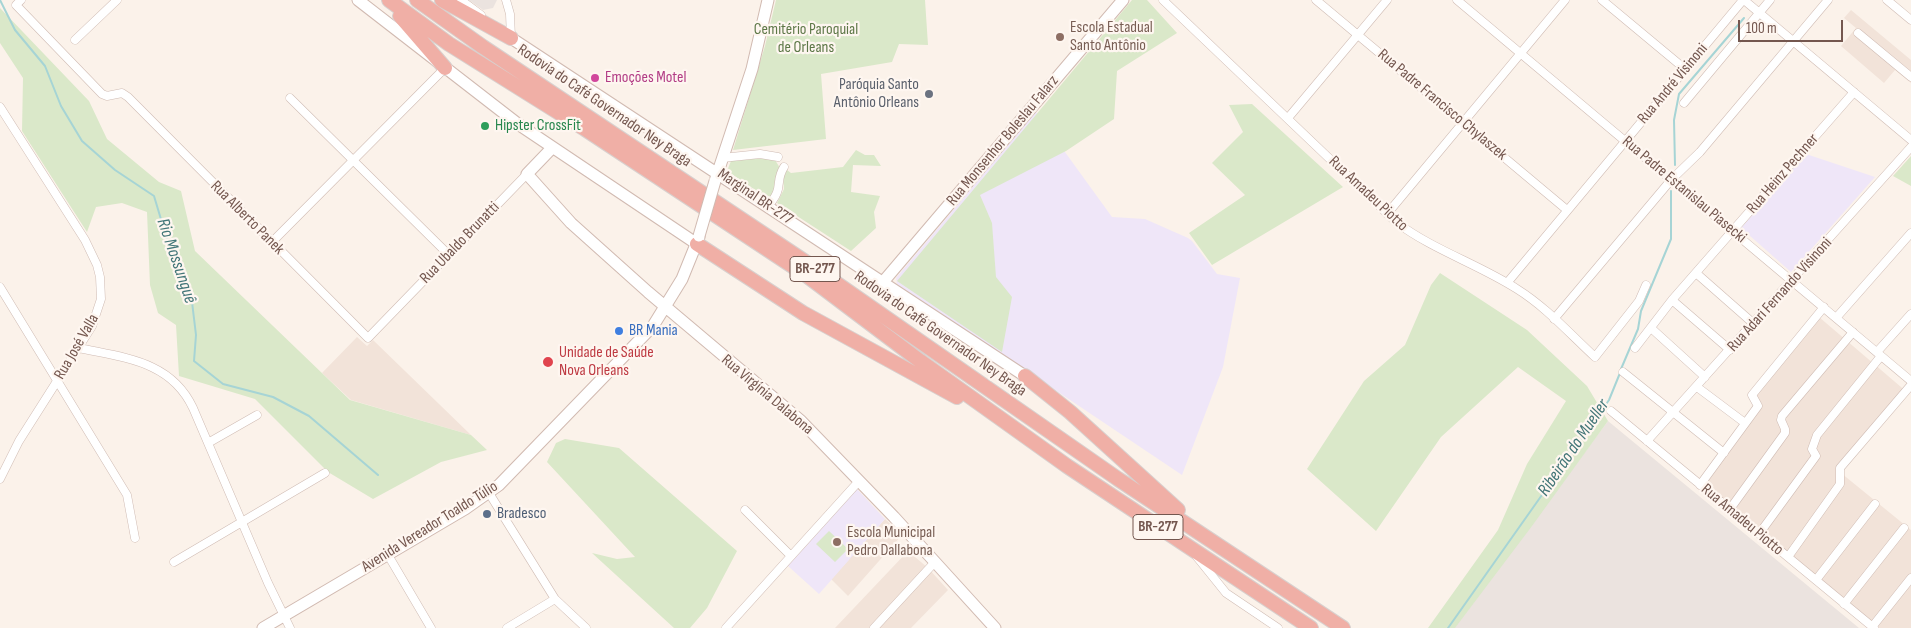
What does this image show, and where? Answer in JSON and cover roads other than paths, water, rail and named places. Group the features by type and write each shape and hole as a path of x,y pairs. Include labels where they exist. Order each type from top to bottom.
{"highway":[{"path":"387,0 445,68"},
{"name":"Rodovia do Café Governador Ney Braga","path":"387,0 449,44 600,139 806,275 1007,424 1310,628"},
{"name":"Rodovia do Café Governador Ney Braga","path":"417,0 483,47 810,265 1211,541 1343,627"},
{"path":"442,0 511,38"},
{"path":"698,240 803,313 1007,424"},
{"path":"1025,376 1070,412 1211,541"}],"main road":[{"path":"358,0 552,148 698,240"},
{"name":"Avenida Vereador Toaldo Túlio","path":"264,628 489,493 510,475 654,326 682,279 698,240 722,158 752,69 768,0"},
{"name":"Rua Monsenhor Boleslau Falarz","path":"883,282 1123,0"},
{"name":"Marginal BR-277","path":"511,38 716,177 768,206 1025,376"},
{"name":"Rua Ubaldo Brunatti","path":"527,174 552,148"},
{"name":"Rua Virgínia Dalabona","path":"527,174 571,222 666,308 796,416 860,480 995,628"}],"street":[{"path":"75,40 117,0"},
{"name":"Marginal BR-277","path":"461,0 511,38"},
{"path":"506,0 510,18 511,38"},
{"name":"Rua Amadeu Piotto","path":"1163,0 1387,214 1414,235 1507,283 1526,295 1595,357 1639,301 1646,285"},
{"name":"Rua Padre Francisco Chylaszek","path":"1316,0 1568,210"},
{"path":"1288,118 1387,0"},
{"name":"Rua Padre Estanislau Piasecki","path":"1457,0 1911,381"},
{"path":"1387,214 1565,0"},
{"path":"1602,0 1685,70"},
{"path":"1744,0 1911,140"},
{"name":"Rua André Visinoni","path":"1507,283 1744,0"},
{"path":"1684,103 1770,0"},
{"path":"1554,319 1671,180 1697,156 1828,0"},
{"path":"1887,0 1911,20"},
{"name":"Rua Alberto Panek","path":"18,2 102,94 106,96 121,93 128,97 368,338"},
{"path":"1858,33 1911,77"},
{"path":"272,242 445,68"},
{"name":"Rua Heinz Pechner","path":"1635,348 1672,300 1854,92"},
{"path":"290,98 448,254"},
{"name":"Rua José Valla","path":"0,107 85,240 97,265 100,277 101,299 95,320 19,442 0,479"},
{"name":"Rua Adari Fernando Visinoni","path":"1647,441 1911,147"},
{"path":"722,158 760,154 778,157"},
{"path":"768,206 780,191 780,176 784,167"},
{"name":"Rua Ubaldo Brunatti","path":"368,338 527,174"},
{"path":"1836,318 1911,234"},
{"path":"1696,273 1754,324"},
{"path":"0,287 125,491 130,504 130,518 134,538"},
{"path":"1672,300 1730,350"},
{"path":"1700,485 1758,406 1752,396 1824,308"},
{"path":"1759,534 1816,456 1812,449 1817,435 1911,314"},
{"path":"1651,328 1705,378"},
{"path":"1730,509 1785,433 1781,420 1782,416 1853,332"},
{"path":"79,348 133,359 166,374 183,389 290,628"},
{"path":"1623,372 1724,453"},
{"path":"1788,557 1840,484 1840,468 1911,385"},
{"path":"1697,387 1745,423"},
{"name":"Rua Amadeu Piotto","path":"1611,411 1873,627"},
{"path":"208,443 257,415"},
{"path":"174,562 325,473"},
{"path":"726,628 860,480"},
{"path":"489,493 555,600 586,628"},
{"path":"1816,580 1875,504"},
{"path":"745,510 791,556"},
{"path":"1844,604 1904,528"},
{"path":"1190,548 1226,593 1278,628"},
{"path":"388,555 431,628"},
{"path":"874,628 934,563"},
{"path":"1873,627 1911,578"},
{"path":"507,628 555,600"}],"waterway":[{"name":"Rio Mossunguê","path":"0,0 15,30 45,66 61,106 82,141 115,170 154,196 178,276 192,302 196,335 194,361 223,384 273,397 309,416 378,475"},
{"name":"Ribeirão do Mueller","path":"1675,165 1674,120 1679,94 1744,18"},
{"name":"Ribeirão do Mueller","path":"1621,369 1638,329 1641,311 1671,239 1671,191"},
{"name":"Ribeirão do Mueller","path":"1448,628 1609,400 1620,373"}],"place":[{"name":"Escola Estadual Santo Antônio","path":"1060,37"},
{"name":"Emoções Motel","path":"595,78"},
{"name":"Paróquia Santo Antônio Orleans","path":"929,94"},
{"name":"Hipster CrossFit","path":"485,126"},
{"name":"BR Mania","path":"619,331"},
{"name":"Unidade de Saúde Nova Orleans","path":"548,362"},
{"name":"Bradesco","path":"487,514"},
{"name":"Escola Municipal Pedro Dallabona","path":"837,542"}],"park label":[{"name":"Cemitério Paroquial de Orleans","path":"806,39"}]}
